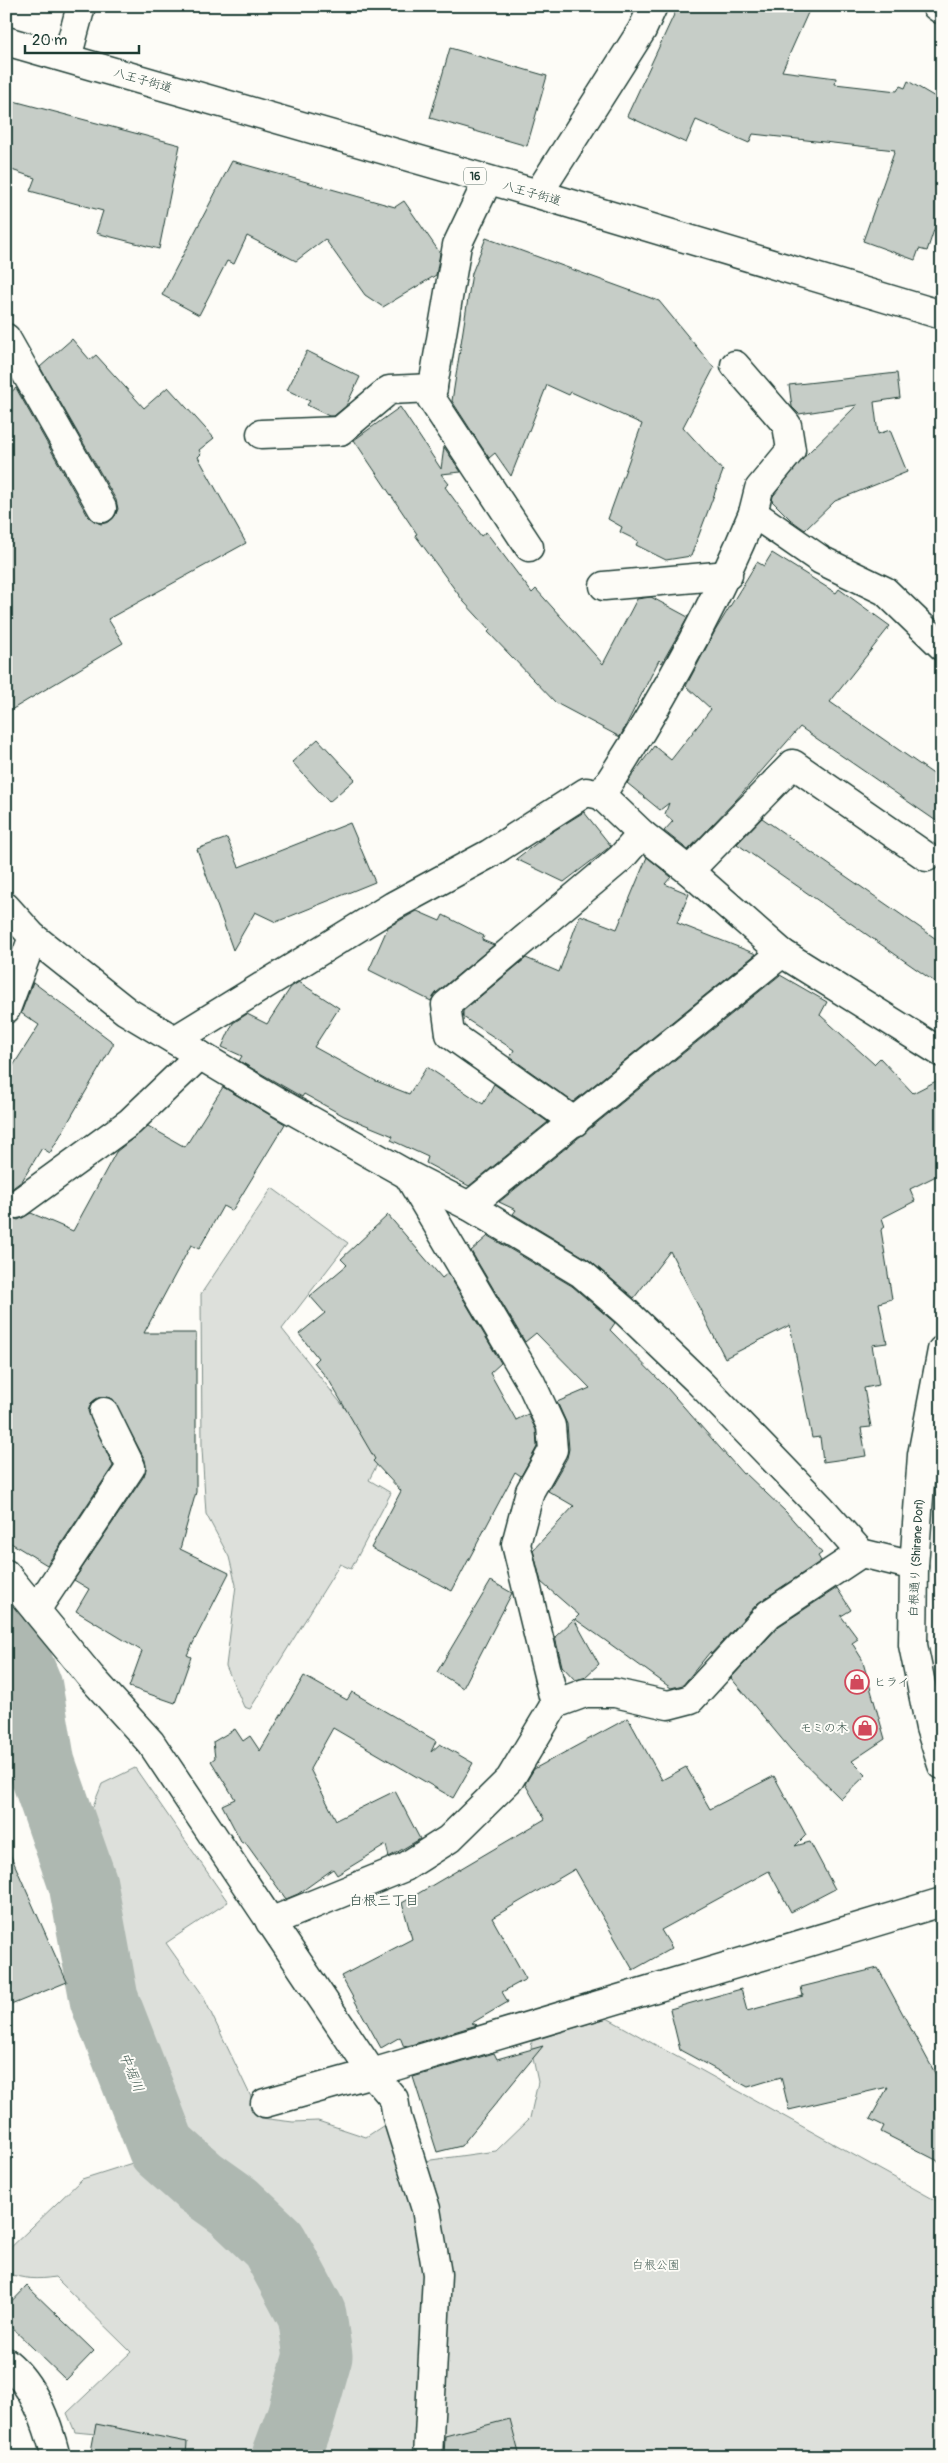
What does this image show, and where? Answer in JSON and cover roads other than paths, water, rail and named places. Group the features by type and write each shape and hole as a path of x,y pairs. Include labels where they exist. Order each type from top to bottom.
{"main road":[{"path":"67,58 80,6"},
{"path":"538,194 642,30 653,6"},
{"path":"936,6 942,10"},
{"name":"八王子街道","path":"6,41 538,194 942,315"},
{"path":"488,180 457,245 431,398 529,547"},
{"path":"7,339 102,508"},
{"path":"601,795 648,722 728,574 753,513 759,489 791,450 788,425 735,365"},
{"path":"261,434 340,431 389,390 433,388"},
{"path":"753,513 820,560 885,591 942,646"},
{"path":"604,586 728,574"},
{"path":"689,871 793,764 927,858"},
{"path":"175,1040 393,906 490,854 586,792 601,795 642,834 689,871 782,953 942,1053"},
{"path":"575,1122 450,1034 446,1005 621,858 642,834"},
{"path":"6,907 33,937 126,1011 408,1175 469,1206 581,1273 626,1312 699,1382 821,1508 861,1553 914,1566"},
{"path":"6,1010 33,937"},
{"path":"469,1206 782,953"},
{"path":"17,1204 130,1122 200,1055"},
{"path":"408,1175 532,1383 551,1426 553,1450 530,1491 516,1544 555,1704"},
{"name":"白根通り (Shirane Dori)","path":"942,1350 922,1456 914,1566 912,1645 931,1682 930,1728 942,1765"},
{"path":"36,1610 131,1467 104,1412"},
{"path":"270,1922 405,1867 450,1839 510,1779 555,1704 585,1694 615,1693 668,1705 691,1699 769,1614 861,1553"},
{"path":"6,1574 91,1677 151,1743 372,2073 394,2099 397,2117 426,2209 437,2274 428,2457"},
{"path":"265,2103 372,2073 942,1902"},
{"path":"6,2362 21,2374 48,2425 56,2457"}],"waterway":[{"name":"中堀川","path":"6,1634 28,1687 41,1764 83,1884 104,1999 162,2148 199,2181 234,2206 274,2244 312,2315 318,2356 301,2416 286,2457"}],"place":[{"name":"ヒライ","path":"857,1682"},
{"name":"モミの木","path":"865,1728"}],"district":[{"name":"白根三丁目","path":"384,1900"}],"park label":[{"name":"白根公園","path":"656,2265"}]}
